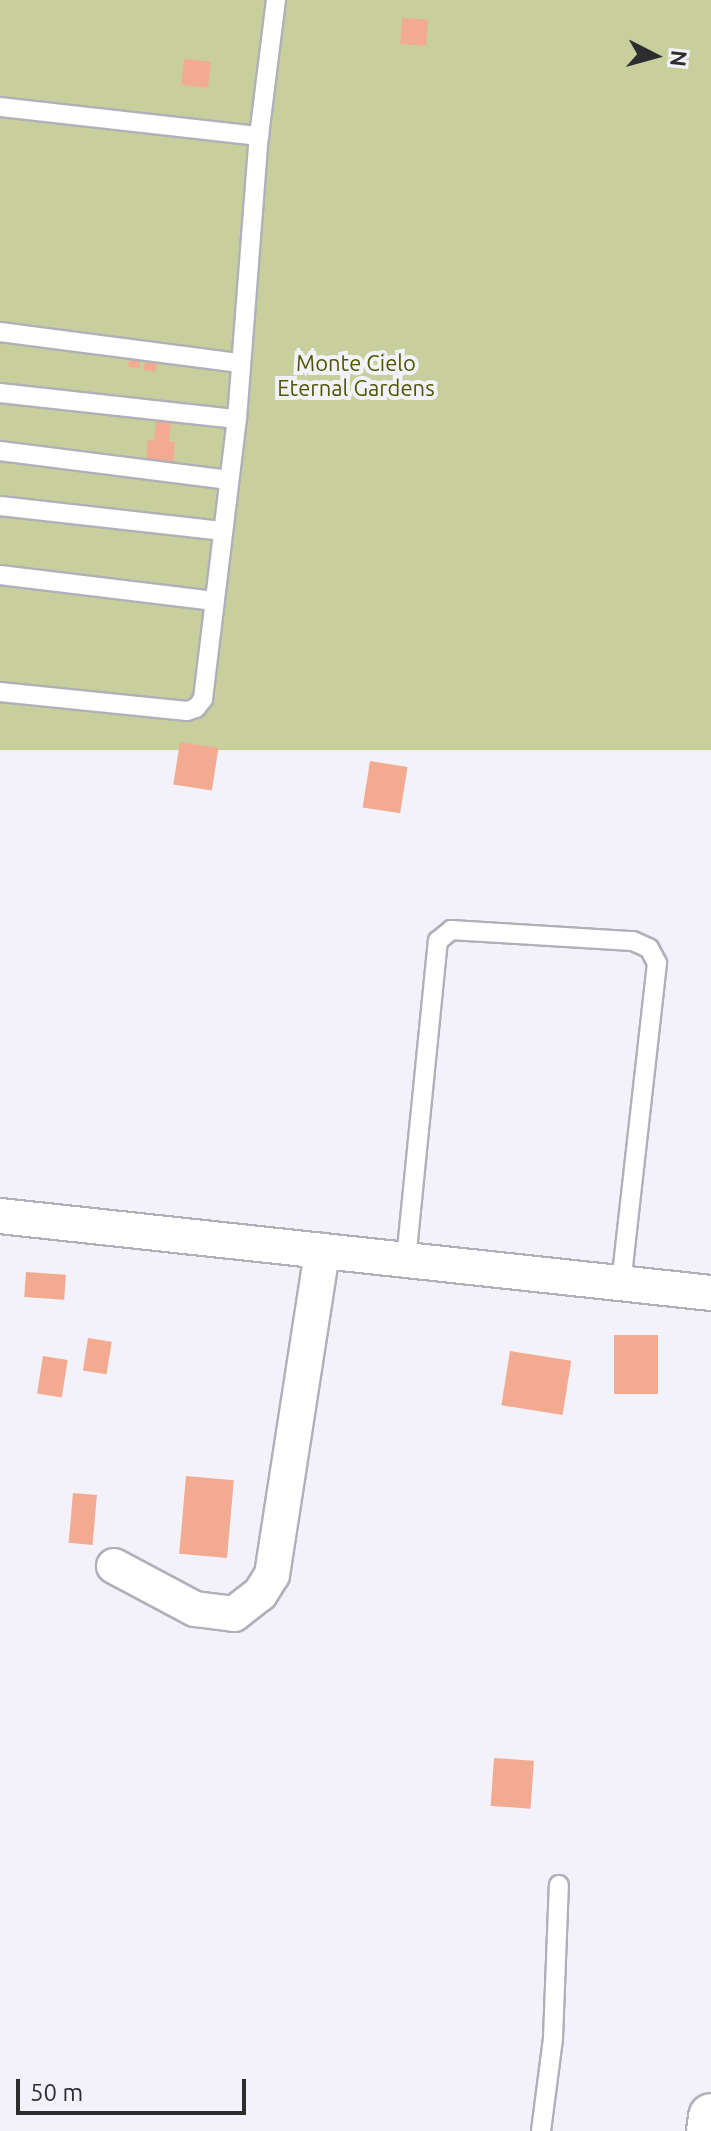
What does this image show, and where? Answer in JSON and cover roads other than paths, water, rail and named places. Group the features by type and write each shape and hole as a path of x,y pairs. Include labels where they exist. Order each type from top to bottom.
{"street":[{"path":"0,1216 711,1293"},
{"path":"114,1566 195,1609 234,1614 260,1594 272,1575 322,1251"},
{"path":"709,2131 711,2116"}],"lane":[{"path":"0,692 187,711 196,708 203,699 237,419 238,363 259,136 276,0"},
{"path":"0,107 259,136"},
{"path":"0,332 238,363"},
{"path":"0,393 237,419"},
{"path":"0,451 229,480"},
{"path":"0,506 222,531"},
{"path":"0,575 214,601"},
{"path":"406,1260 438,941 451,930 633,941 649,948 657,963 621,1283"},
{"path":"541,2131 553,2038 559,1885"}],"park label":[{"name":"Monte Cielo Eternal Gardens","path":"356,374"}]}
